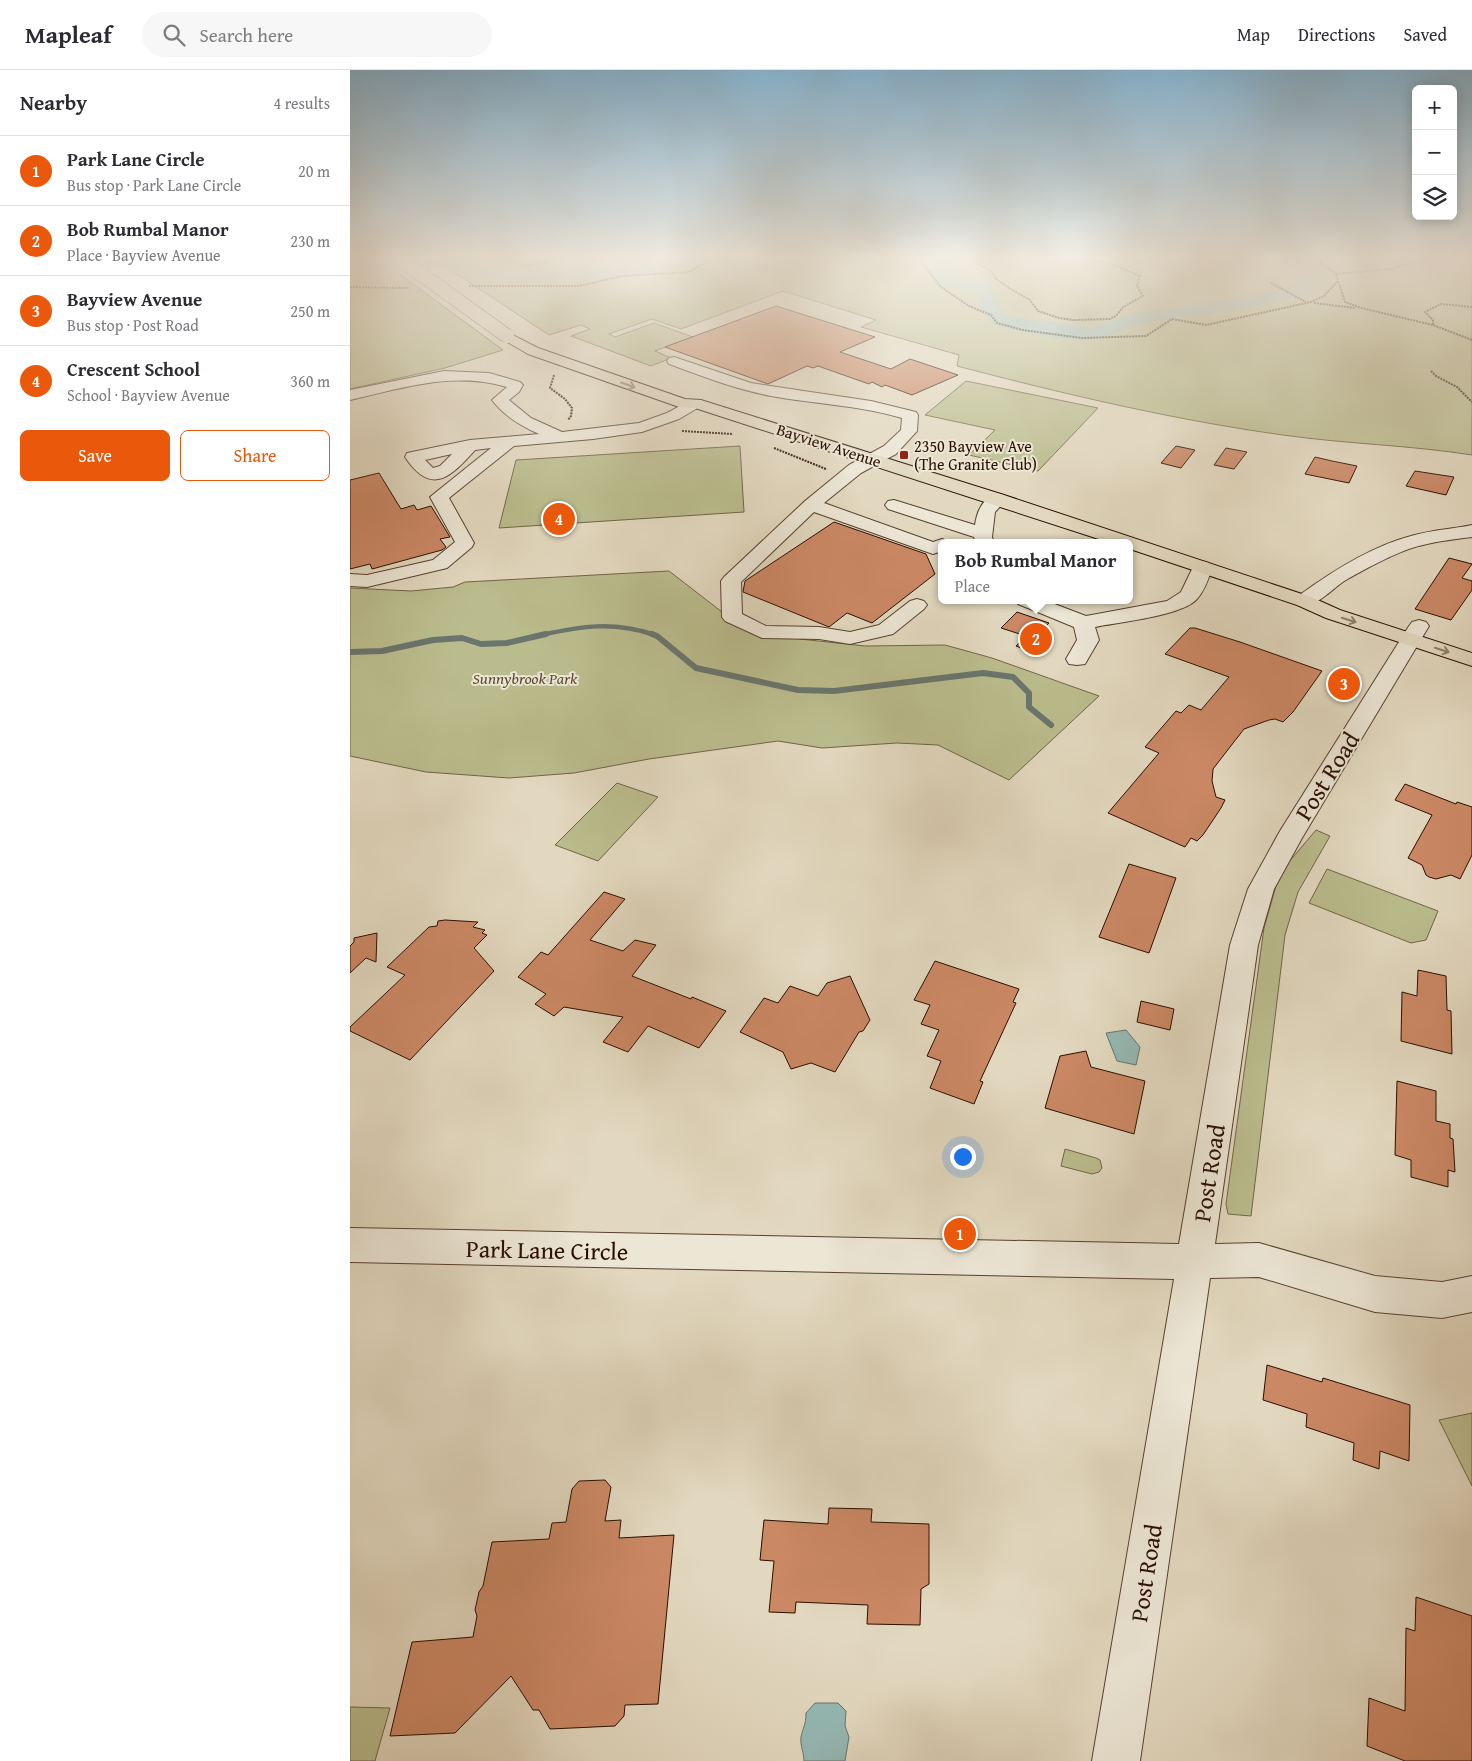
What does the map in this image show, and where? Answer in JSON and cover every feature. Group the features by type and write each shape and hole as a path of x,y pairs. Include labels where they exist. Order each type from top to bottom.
{"main road":[{"name":"Bayview Avenue","path":"510,338 533,352 684,404 696,403 1118,539"},
{"name":"Bayview Avenue","path":"534,338 551,346 698,396 696,403"},
{"name":"Bayview Avenue","path":"1133,544 1304,601 1333,614 1472,644"},
{"name":"Bayview Avenue","path":"1415,633 1472,660"}],"street":[{"path":"674,361 750,387 889,408 895,422 891,432 877,446 867,473 819,508 731,581 732,617 762,632 819,633 850,638 886,630 917,605"},
{"path":"350,395 444,374 490,377 515,385 514,389 500,400 510,412 525,423 555,435"},
{"path":"470,445 642,427 673,416 696,403"},
{"path":"350,580 367,580 440,564 465,543 439,497 509,442"},
{"path":"819,508 845,478 855,469 873,459"},
{"path":"984,538 986,511 998,499"},
{"path":"894,505 984,538"},
{"path":"819,508 938,546"},
{"path":"1304,601 1358,565 1416,540 1472,531"},
{"path":"962,539 984,538"},
{"path":"1035,604 1084,623 1173,606 1189,596 1198,581 1202,567"},
{"path":"1077,659 1088,640 1084,623"},
{"name":"Post Road","path":"1116,1761 1244,945 1261,889 1289,838 1415,633"},
{"name":"Park Lane Circle","path":"350,1245 1152,1262 1259,1260 1375,1294 1442,1300 1472,1294"}],"path":[{"path":"1431,371 1436,376 1457,387 1472,402"},
{"path":"555,373 550,388 572,408 571,416 555,435"},
{"path":"682,431 739,434"},
{"path":"770,446 845,478"},
{"path":"810,463 818,462"}],"green space":[{"path":"350,338 487,338 503,350 445,368 350,389"},
{"path":"576,338 691,338 655,351 671,358 651,366"},
{"path":"899,338 1472,338 1472,455 1330,441 1201,422 1078,396 957,366 959,355"},
{"path":"966,381 1098,408 1038,471 969,455 995,430 925,415"},
{"path":"740,446 744,512 499,528 516,460"},
{"name":"Sunnybrook Park","path":"669,571 735,622 800,639 865,646 945,645 992,658 1099,696 1009,780 938,745 897,743 822,748 778,741 649,759 574,773 509,778 426,772 350,756 350,588 411,591 453,587 465,582"},
{"path":"617,783 658,797 598,861 555,845"},
{"path":"1316,830 1330,836 1298,892 1285,935 1251,1216 1228,1214 1226,1204 1264,928 1276,886 1288,863"},
{"path":"1327,869 1438,911 1426,940 1411,943 1309,903"},
{"path":"1065,1149 1100,1160 1102,1168 1099,1172 1092,1174 1061,1166"},
{"path":"1472,1413 1472,1486 1439,1420"},
{"path":"350,1707 390,1708 375,1761 350,1761"}],"water":[{"path":"1126,1030 1140,1047 1136,1065 1117,1061 1106,1033"},
{"path":"815,1703 838,1703 846,1711 845,1726 849,1737 845,1761 804,1761 801,1737 806,1713"}],"building":[{"path":"690,338 873,338 840,352 891,369 910,359 958,375 912,395 885,385 882,387 872,382 869,384 818,366 813,368 807,366 768,384 665,347"},
{"path":"1176,446 1195,450 1181,468 1161,463"},
{"path":"1226,448 1247,452 1234,469 1214,465"},
{"path":"1315,457 1357,466 1349,483 1305,474"},
{"path":"1415,471 1454,477 1446,495 1406,486"},
{"path":"379,473 401,509 414,505 417,510 431,506 450,537 440,539 446,547 442,550 372,569 370,564 350,569 350,480"},
{"path":"834,522 926,554 935,574 872,623 847,613 829,627 743,592 745,581"},
{"path":"1449,558 1472,564 1462,578 1472,581 1472,590 1451,620 1415,609"},
{"path":"1017,612 1049,623 1038,633 1049,637 1035,653 1016,646 1026,636 1001,628"},
{"path":"1190,628 1240,642 1322,671 1293,712 1283,722 1275,719 1269,720 1244,729 1213,769 1212,781 1216,797 1225,800 1221,808 1203,835 1197,841 1191,838 1185,847 1108,813 1159,753 1145,747 1176,711 1181,713 1189,705 1201,710 1229,677 1165,654"},
{"path":"1405,784 1456,804 1457,802 1472,807 1472,855 1460,879 1451,875 1436,879 1429,877 1426,875 1422,865 1408,858 1432,815 1395,800"},
{"path":"1129,864 1176,878 1149,953 1099,937"},
{"path":"604,892 625,899 590,940 623,951 635,940 656,945 632,976 726,1011 699,1048 648,1026 628,1052 603,1042 623,1017 564,1007 554,1016 535,1004 546,994 518,977 541,952 548,955"},
{"path":"438,921 478,922 473,927 485,930 482,933 487,935 474,948 494,971 410,1060 350,1031 350,1027 405,975 387,967 429,927 437,926"},
{"path":"377,933 376,962 366,958 350,973 350,946 354,942 354,938"},
{"path":"935,961 1019,989 1013,1002 1016,1003 980,1081 983,1082 974,1104 930,1088 941,1061 927,1056 939,1030 921,1024 930,1005 914,1000"},
{"path":"1418,970 1446,976 1447,1010 1451,1011 1452,1054 1401,1041 1402,992 1417,996"},
{"path":"850,976 870,1020 863,1031 859,1032 835,1072 811,1063 791,1069 783,1052 740,1032 764,998 778,1003 790,986 818,996 827,983"},
{"path":"1141,1001 1174,1009 1170,1030 1137,1022"},
{"path":"1086,1051 1091,1067 1145,1081 1134,1134 1045,1108 1060,1056"},
{"path":"1397,1081 1436,1091 1436,1121 1450,1124 1450,1138 1453,1139 1455,1172 1448,1170 1448,1187 1411,1177 1411,1160 1395,1155"},
{"path":"1267,1365 1322,1382 1323,1378 1410,1405 1409,1461 1380,1451 1379,1469 1353,1460 1354,1443 1306,1427 1307,1414 1263,1400"},
{"path":"605,1480 611,1487 605,1521 621,1520 619,1538 674,1535 658,1704 625,1705 624,1716 615,1726 550,1729 539,1710 533,1710 511,1676 455,1733 390,1736 412,1642 473,1637 477,1616 475,1610 479,1592 483,1586 492,1542 549,1539 552,1523 566,1522 572,1489 579,1481"},
{"path":"829,1508 872,1509 871,1522 929,1524 929,1584 921,1589 920,1625 867,1624 868,1605 796,1602 795,1613 769,1612 774,1561 760,1560 764,1520 828,1524"},
{"path":"1416,1597 1472,1616 1472,1761 1405,1761 1367,1746 1369,1698 1405,1711 1406,1628 1415,1631"}],"waterway":[{"path":"541,635 598,626 626,628 654,635"},
{"path":"350,652 382,651 433,640 462,638 481,644 507,643 546,634"},
{"path":"654,635 696,668 798,690 834,691 983,673 1013,677 1029,693 1029,707 1051,725"}],"place":[{"name":"2350 Bayview Ave (The Granite Club)","path":"904,455"},
{"name":"Crescent School","path":"559,519"},
{"name":"Bob Rumbal Manor","path":"1036,639"},
{"name":"Bayview Avenue","path":"1344,684"},
{"name":"Park Lane Circle","path":"960,1234"}]}
